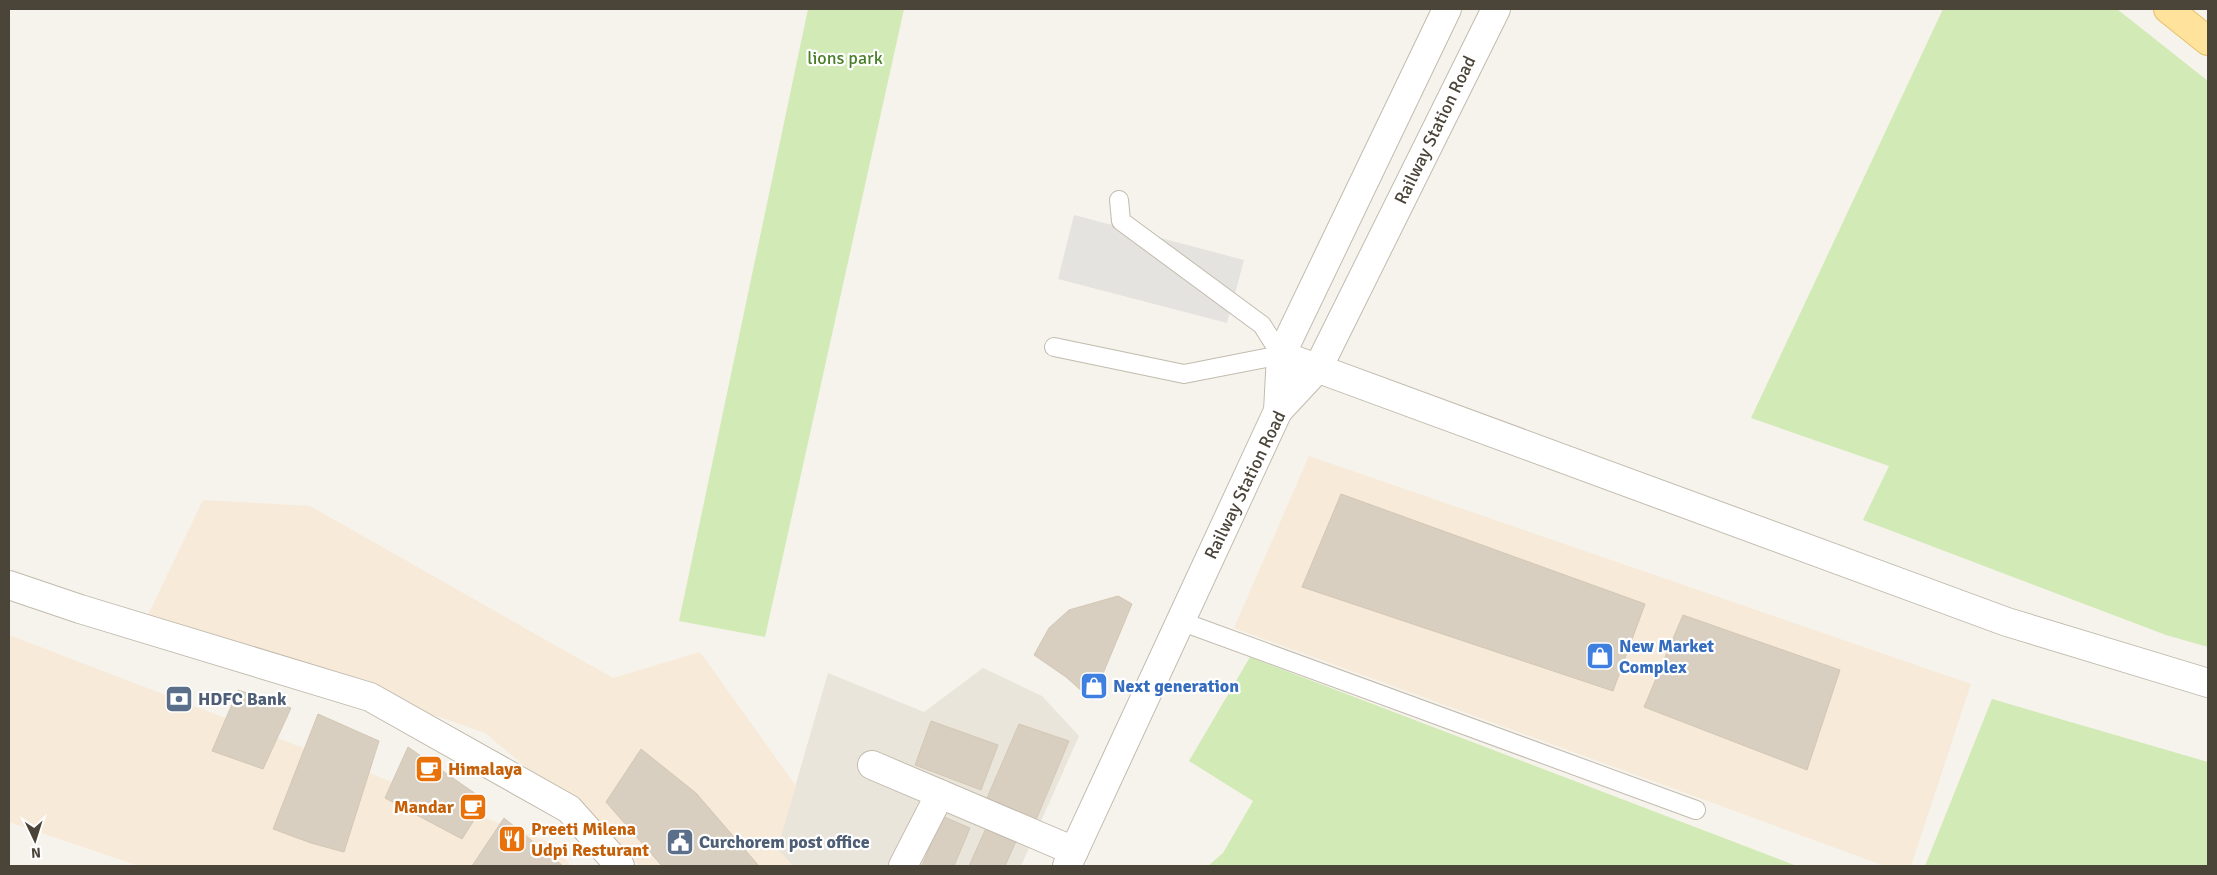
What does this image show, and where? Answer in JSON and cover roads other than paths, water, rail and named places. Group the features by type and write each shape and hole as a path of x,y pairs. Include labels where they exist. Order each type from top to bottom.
{"main road":[{"path":"2168,9 2208,41"}],"street":[{"path":"1278,411 1282,355 1447,9"},
{"name":"Railway Station Road","path":"1070,859 1278,411 1318,368 1496,9"},
{"path":"1282,355 2007,622 2208,683"},
{"path":"9,585 80,609 370,697 569,809 620,866"},
{"path":"872,765 940,794 1070,859"},
{"path":"903,866 940,794"}],"lane":[{"path":"1054,347 1184,374 1282,355 1262,325 1121,221 1119,200"},
{"path":"1180,621 1696,810"}],"place":[{"name":"New Market Complex","path":"1600,656"},
{"name":"Next generation","path":"1094,686"},
{"name":"HDFC Bank","path":"179,699"},
{"name":"Himalaya","path":"429,769"},
{"name":"Mandar","path":"473,807"},
{"name":"Preeti Milena Udpi Resturant","path":"512,839"},
{"name":"Curchorem post office","path":"680,842"}],"park label":[{"name":"lions park","path":"845,58"}]}
